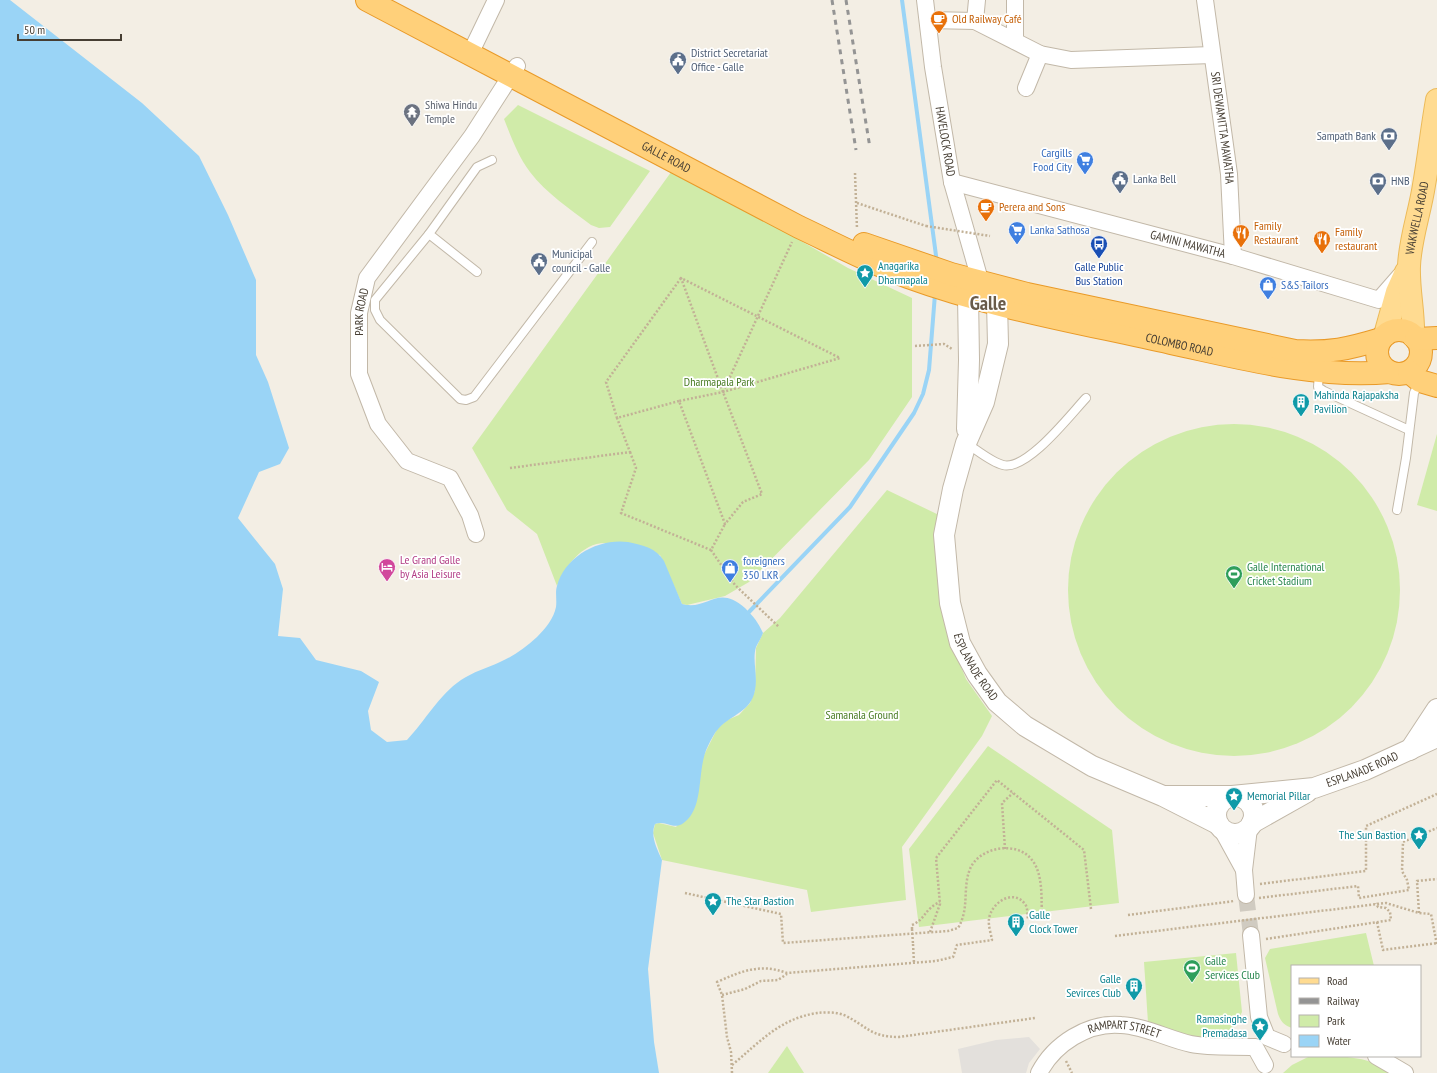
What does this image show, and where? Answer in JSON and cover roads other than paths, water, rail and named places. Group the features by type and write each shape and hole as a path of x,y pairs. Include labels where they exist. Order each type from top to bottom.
{"highway":[{"name":"GALLE ROAD","path":"367,0 473,49 665,155 799,227 852,253 911,269 974,291"},
{"name":"GALLE ROAD","path":"395,0 473,49"},
{"name":"GALLE ROAD","path":"514,71 911,269"},
{"name":"COLOMBO ROAD","path":"974,291 997,303 1196,348 1319,373 1414,378"},
{"name":"COLOMBO ROAD","path":"974,291 1027,294 1295,351 1320,353 1335,351 1383,337"},
{"path":"1396,330 1422,338 1420,357 1414,378 1380,364 1377,358 1378,345 1383,337 1396,330"}],"main road":[{"name":"WAKWELLA ROAD","path":"1422,338 1414,319 1410,300 1409,266 1414,232 1424,185 1437,100"},
{"name":"WAKWELLA ROAD","path":"1383,337 1397,292 1409,266"}],"street":[{"path":"473,49 496,0"},
{"name":"HAVELOCK ROAD","path":"925,0 929,20 933,67 952,182 974,291"},
{"path":"975,21 977,0"},
{"path":"1015,0 1015,41"},
{"name":"SRI DEWAMITTA MAWATHA","path":"1205,0 1229,174 1233,256"},
{"path":"929,20 975,21 1040,54 1071,60 1212,55"},
{"path":"1026,88 1040,54"},
{"name":"PARK ROAD","path":"476,534 470,515 450,478 407,461 378,424 359,374 359,313 367,278 472,136 514,71"},
{"name":"GAMINI MAWATHA","path":"952,182 1233,256 1379,300 1409,266"},
{"name":"ESPLANADE ROAD","path":"966,443 969,360 974,291"},
{"name":"ESPLANADE ROAD","path":"997,303 998,344 984,402 966,443 953,489 944,535 950,603 960,643 976,674 997,702 1025,726 1092,766 1163,796 1220,826"},
{"name":"ESPLANADE ROAD","path":"1410,750 1437,709"},
{"name":"ESPLANADE ROAD","path":"1250,826 1314,788 1410,750 1437,737"},
{"name":"ESPLANADE ROAD","path":"1163,796 1232,796 1314,788"},
{"path":"1244,870 1250,826 1254,812 1251,805 1245,799 1232,796 1224,800 1218,807 1216,815 1220,826 1244,870 1252,890"},
{"path":"1220,826 1230,833 1235,834 1250,826"},
{"path":"1251,939 1265,1069"},
{"name":"RAMPART STREET","path":"1039,1073 1059,1048 1076,1035 1085,1030 1108,1025 1133,1027 1192,1044 1227,1046 1261,1042"},
{"path":"1261,1042 1288,1044"},
{"path":"1378,1057 1405,1073"}],"lane":[{"path":"492,160 477,167 429,234 376,300 375,310 380,320 460,399 466,400 474,397 592,242"},
{"path":"429,234 477,272"},
{"path":"1319,373 1318,388 1409,430"},
{"path":"1396,510 1409,430 1414,393 1414,378"},
{"path":"966,443 1003,465 1017,464 1031,456 1086,398"}],"water":[{"path":"0,0 10,0 142,103 199,156 228,215 256,280 256,355 268,382 289,448 280,464 259,472 238,518 275,564 283,589 278,636 300,638 316,660 361,671 379,682 368,711 371,730 387,742 407,740 453,686 470,675 510,657 528,645 549,623 553,615 556,607 557,586 561,575 567,566 575,558 595,546 606,543 628,542 653,550 664,561 682,604 699,604 713,599 727,598 735,601 745,608 757,623 763,633 755,652 756,685 753,697 745,708 719,728 711,739 702,764 696,803 693,812 688,819 675,826 664,823 655,824 653,833 662,860 648,969 654,1042 659,1073 0,1073"}],"waterway":[{"path":"902,0 937,263"},
{"path":"749,612 850,507 914,413 923,394 929,370 935,294"}],"tunnel":[{"path":"1246,895 1251,935"}],"railway":[{"path":"832,0 856,150"},
{"path":"846,0 870,148"}],"place":[{"name":"Old Railway Café","path":"939,34"},
{"name":"District Secretariat Office - Galle","path":"678,75"},
{"name":"Shiwa Hindu Temple","path":"412,127"},
{"name":"Sampath Bank","path":"1389,151"},
{"name":"Cargills Food City","path":"1085,175"},
{"name":"Lanka Bell","path":"1120,194"},
{"name":"HNB","path":"1378,196"},
{"name":"Perera and Sons","path":"986,222"},
{"name":"Lanka Sathosa","path":"1017,245"},
{"name":"Family Restaurant","path":"1241,248"},
{"name":"Family restaurant","path":"1322,254"},
{"name":"Galle Public Bus Station","path":"1099,259"},
{"name":"Municipal council - Galle","path":"539,276"},
{"name":"Anagarika Dharmapala","path":"865,288"},
{"name":"S&S Tailors","path":"1268,300"},
{"name":"Mahinda Rajapaksha Pavilion","path":"1301,417"},
{"name":"Le Grand Galle by Asia Leisure","path":"387,582"},
{"name":"foreigners 350 LKR","path":"730,583"},
{"name":"Galle International Cricket Stadium","path":"1234,589"},
{"name":"Memorial Pillar","path":"1234,811"},
{"name":"The Sun Bastion","path":"1419,850"},
{"name":"The Star Bastion","path":"713,916"},
{"name":"Galle Clock Tower","path":"1016,937"},
{"name":"Galle Services Club","path":"1192,983"},
{"name":"Galle Sevirces Club","path":"1134,1001"},
{"name":"Ramasinghe Premadasa","path":"1260,1041"}],"district":[{"name":"Galle","path":"988,303"}],"park label":[{"name":"Dharmapala Park","path":"719,382"},
{"name":"Samanala Ground","path":"862,715"}]}
